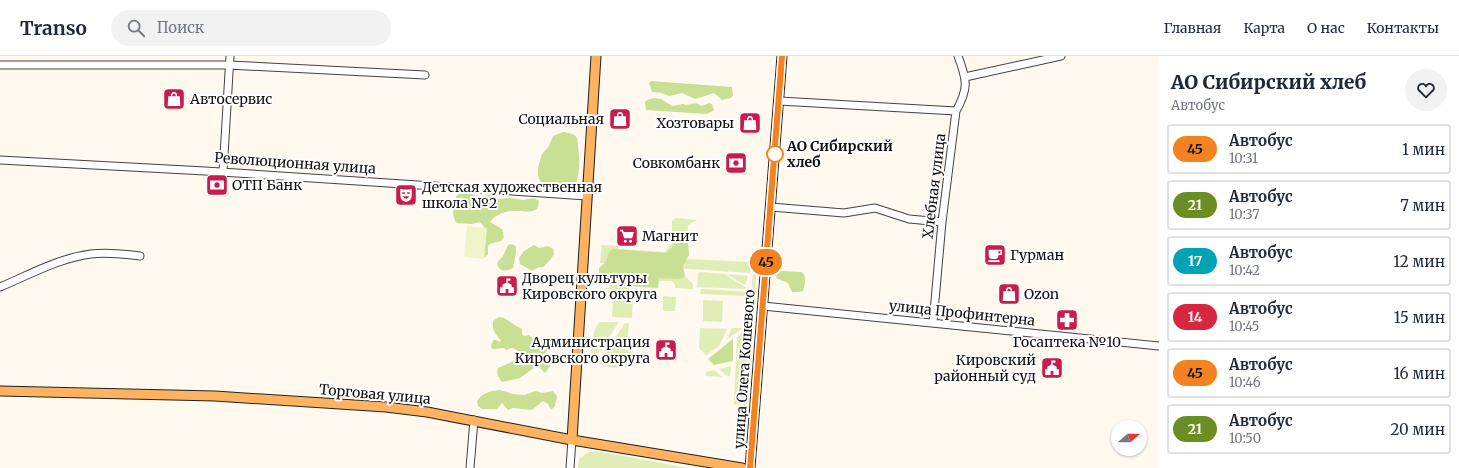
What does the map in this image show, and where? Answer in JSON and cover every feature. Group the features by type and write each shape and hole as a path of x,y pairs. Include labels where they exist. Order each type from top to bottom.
{"main road":[{"path":"572,440 596,56"},
{"name":"улица Олега Кошевого","path":"750,468 782,56"},
{"name":"Торговая улица","path":"0,391 222,396 386,407 474,420 572,440 742,468"}],"street":[{"path":"64,56 64,64"},
{"path":"223,172 230,56"},
{"name":"Хлебная улица","path":"933,323 942,222 956,111 963,97 965,88 965,77 958,56"},
{"path":"965,77 1061,56"},
{"path":"0,65 230,65 425,75"},
{"path":"779,100 956,111"},
{"name":"Революционная улица","path":"0,160 223,172 588,196"},
{"path":"771,207 844,212 875,208 909,219 942,222"},
{"path":"0,286 75,257 91,254 116,253 140,256"},
{"name":"улица Профинтерна","path":"763,306 1159,346"},
{"path":"470,468 474,420"},
{"path":"570,468 572,440"}],"green space":[{"path":"651,81 732,87 733,95 731,98 722,100 714,93 695,99 682,93 669,96 662,93 652,92 649,83"},
{"path":"654,98 661,99 672,106 696,103 702,106 709,103 712,104 714,110 707,114 646,110 645,102"},
{"path":"563,132 576,136 578,141 579,160 579,173 577,179 571,190 565,193 546,187 541,183 538,176 538,168 542,154 549,146 553,136"},
{"path":"466,192 480,197 491,195 499,199 511,198 523,200 534,198 539,201 537,209 528,212 509,211 500,214 490,222 502,229 504,237 501,241 488,246 488,254 484,258 481,257 486,238 483,226 480,222 472,224 457,223 454,217 453,213 457,195"},
{"path":"676,218 697,220 688,225 686,259 751,262 750,273 600,263 602,245 618,246 618,249 665,252 672,243 672,221"},
{"path":"467,226 487,228 484,259 464,257"},
{"path":"685,239 688,242 689,255 683,266 685,276 680,279 659,278 658,288 602,284 599,279 599,268 606,262 609,252 613,249 667,253 675,244"},
{"path":"511,244 516,246 513,268 501,270 497,263 503,256 508,245"},
{"path":"534,245 539,248 548,246 553,249 554,254 544,267 539,267 532,271 520,264 519,258 524,251"},
{"path":"754,264 757,265 755,290 753,290 752,285"},
{"path":"680,271 693,284 693,289 675,288 672,281 660,281 656,284 639,283"},
{"path":"781,271 802,272 805,279 803,291 792,292 788,283 776,278 777,274"},
{"path":"698,273 724,274 745,287 745,289 697,287"},
{"path":"726,274 748,276 745,285"},
{"path":"610,285 628,285 628,291 605,289 609,288"},
{"path":"701,289 748,292 748,296 700,294"},
{"path":"613,296 633,297 632,318 612,317"},
{"path":"663,296 676,297 675,311 663,311"},
{"path":"703,300 723,301 722,322 703,321"},
{"path":"499,317 522,329 522,334 524,336 529,335 537,343 542,338 549,338 551,344 545,354 546,360 551,356 556,358 545,373 540,368 534,368 520,378 502,382 499,379 497,372 498,368 514,361 518,356 517,350 512,348 506,350 504,348 492,349 491,346 493,340 500,342 501,340 493,327 493,321"},
{"path":"600,322 619,322 594,359 591,359 594,334"},
{"path":"625,323 629,323 627,346 633,351 632,363 629,367 617,368 599,363"},
{"path":"750,327 752,328 746,419 744,419 745,405 734,404 737,337"},
{"path":"700,328 727,329 719,346 706,355 699,348"},
{"path":"732,328 743,328 727,339"},
{"path":"733,339 733,361 714,365 708,359"},
{"path":"731,366 730,376 727,376 719,369"},
{"path":"714,370 722,377 706,376 706,372"},
{"path":"500,390 513,394 525,395 535,391 542,393 553,391 557,396 555,406 551,410 548,404 543,401 532,410 513,408 508,410 502,403 497,409 482,409 478,406 477,401 481,396"},
{"path":"596,451 688,468 578,468 579,459 587,453"}],"bus line":[{"name":"45","path":"750,468 782,56"}],"place":[{"name":"Автосервис","path":"174,99"},
{"name":"Социальная","path":"620,119"},
{"name":"Хозтовары","path":"750,123"},
{"name":"АО Сибирский хлеб","path":"775,154"},
{"name":"Совкомбанк","path":"736,163"},
{"name":"ОТП Банк","path":"217,185"},
{"name":"Детская художественная школа №2","path":"406,195"},
{"name":"Магнит","path":"627,236"},
{"name":"Гурман","path":"995,255"},
{"name":"Дворец культуры Кировского округа","path":"507,286"},
{"name":"Ozon","path":"1009,294"},
{"name":"Госаптека №10","path":"1067,320"},
{"name":"Администрация Кировского округа","path":"666,350"},
{"name":"Кировский районный суд","path":"1052,368"}]}
